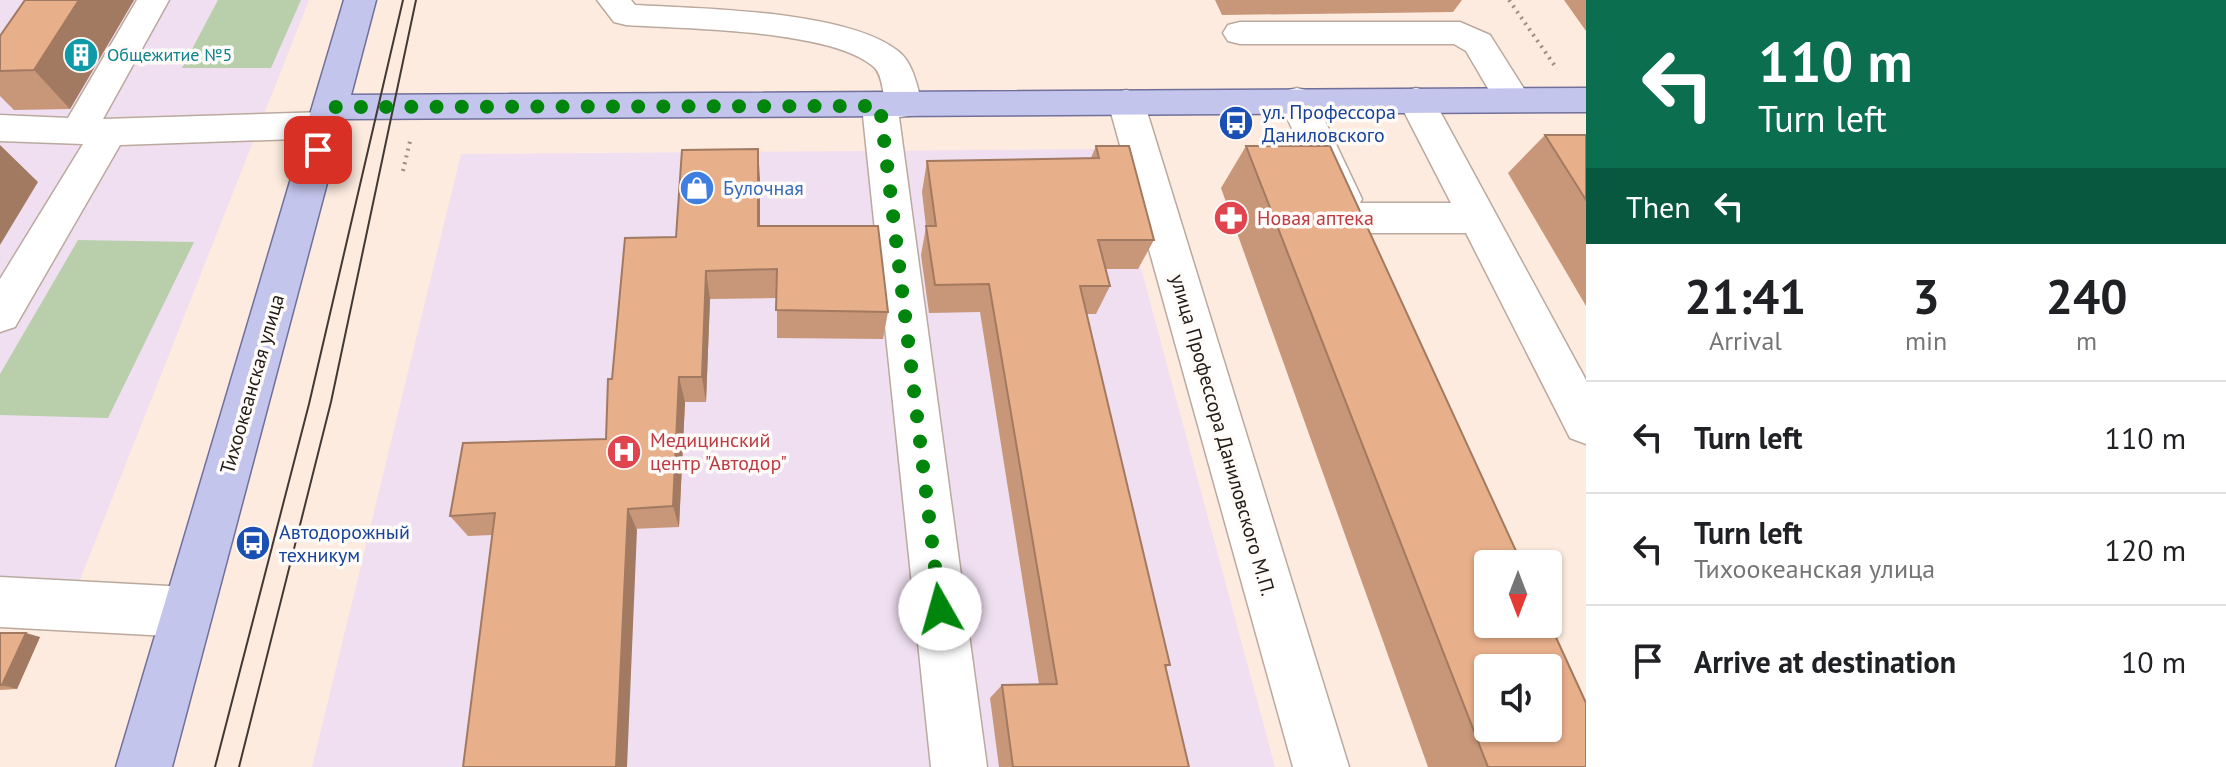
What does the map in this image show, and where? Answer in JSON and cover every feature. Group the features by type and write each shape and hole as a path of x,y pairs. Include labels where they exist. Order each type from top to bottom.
{"main road":[{"name":"Тихоокеанская улица","path":"144,767 360,0"},
{"path":"328,116 1126,102 1586,100"}],"street":[{"path":"0,315 93,131 153,0"},
{"path":"627,5 789,15 861,42 890,61 959,767"},
{"path":"1240,33 1460,33 1478,43 1513,100"},
{"path":"1297,100 1372,261"},
{"path":"1416,100 1586,424"},
{"name":"улица Профессора Даниловского М.П.","path":"1126,102 1321,767"},
{"path":"0,128 93,131 328,116"},
{"path":"1352,218 1478,218"},
{"path":"0,602 187,612"}],"path":[{"path":"1509,0 1557,69"},
{"path":"403,171 414,125"}],"shaded area":[{"path":"0,0 309,0 76,590 0,591"},
{"path":"1109,149 1275,767 312,767 461,154"}],"green space":[{"path":"218,0 301,0 271,68 182,68"},
{"path":"78,240 194,242 108,418 0,415 0,374"}],"building":[{"path":"25,0 79,0 34,70 0,71 0,36"},
{"path":"1545,135 1586,135 1586,200"},
{"path":"1096,146 1129,146 1154,240 1098,240 1110,286 1080,286 1170,665 1165,665 1189,767 1013,767 1002,685 1057,684 989,284 935,285 926,226 936,226 927,161 1099,158"},
{"path":"1246,146 1330,146 1516,550 1474,550 1474,638 1556,638 1586,703 1586,767 1488,767 1478,742 1562,742 1562,654 1474,654 1474,731"},
{"path":"758,149 758,226 878,226 888,312 776,310 777,269 706,271 702,377 679,377 673,506 628,509 616,767 463,767 495,513 450,516 463,443 606,439 608,379 612,379 625,238 676,237 682,150"},
{"path":"0,633 26,633 2,685 0,685"}],"tram line":[{"path":"215,767 309,404 403,0"},
{"path":"239,767 331,402 416,0"}],"place":[{"name":"Общежитие №5","path":"81,55"},
{"name":"ул. Профессора Даниловского","path":"1236,123"},
{"name":"Булочная","path":"697,188"},
{"name":"Новая аптека","path":"1231,218"},
{"name":"Медицинский центр \"Автодор\"","path":"624,452"},
{"name":"Автодорожный техникум","path":"253,543"}],"route":[{"path":"318,150 330,107 880,106 940,609"}]}
